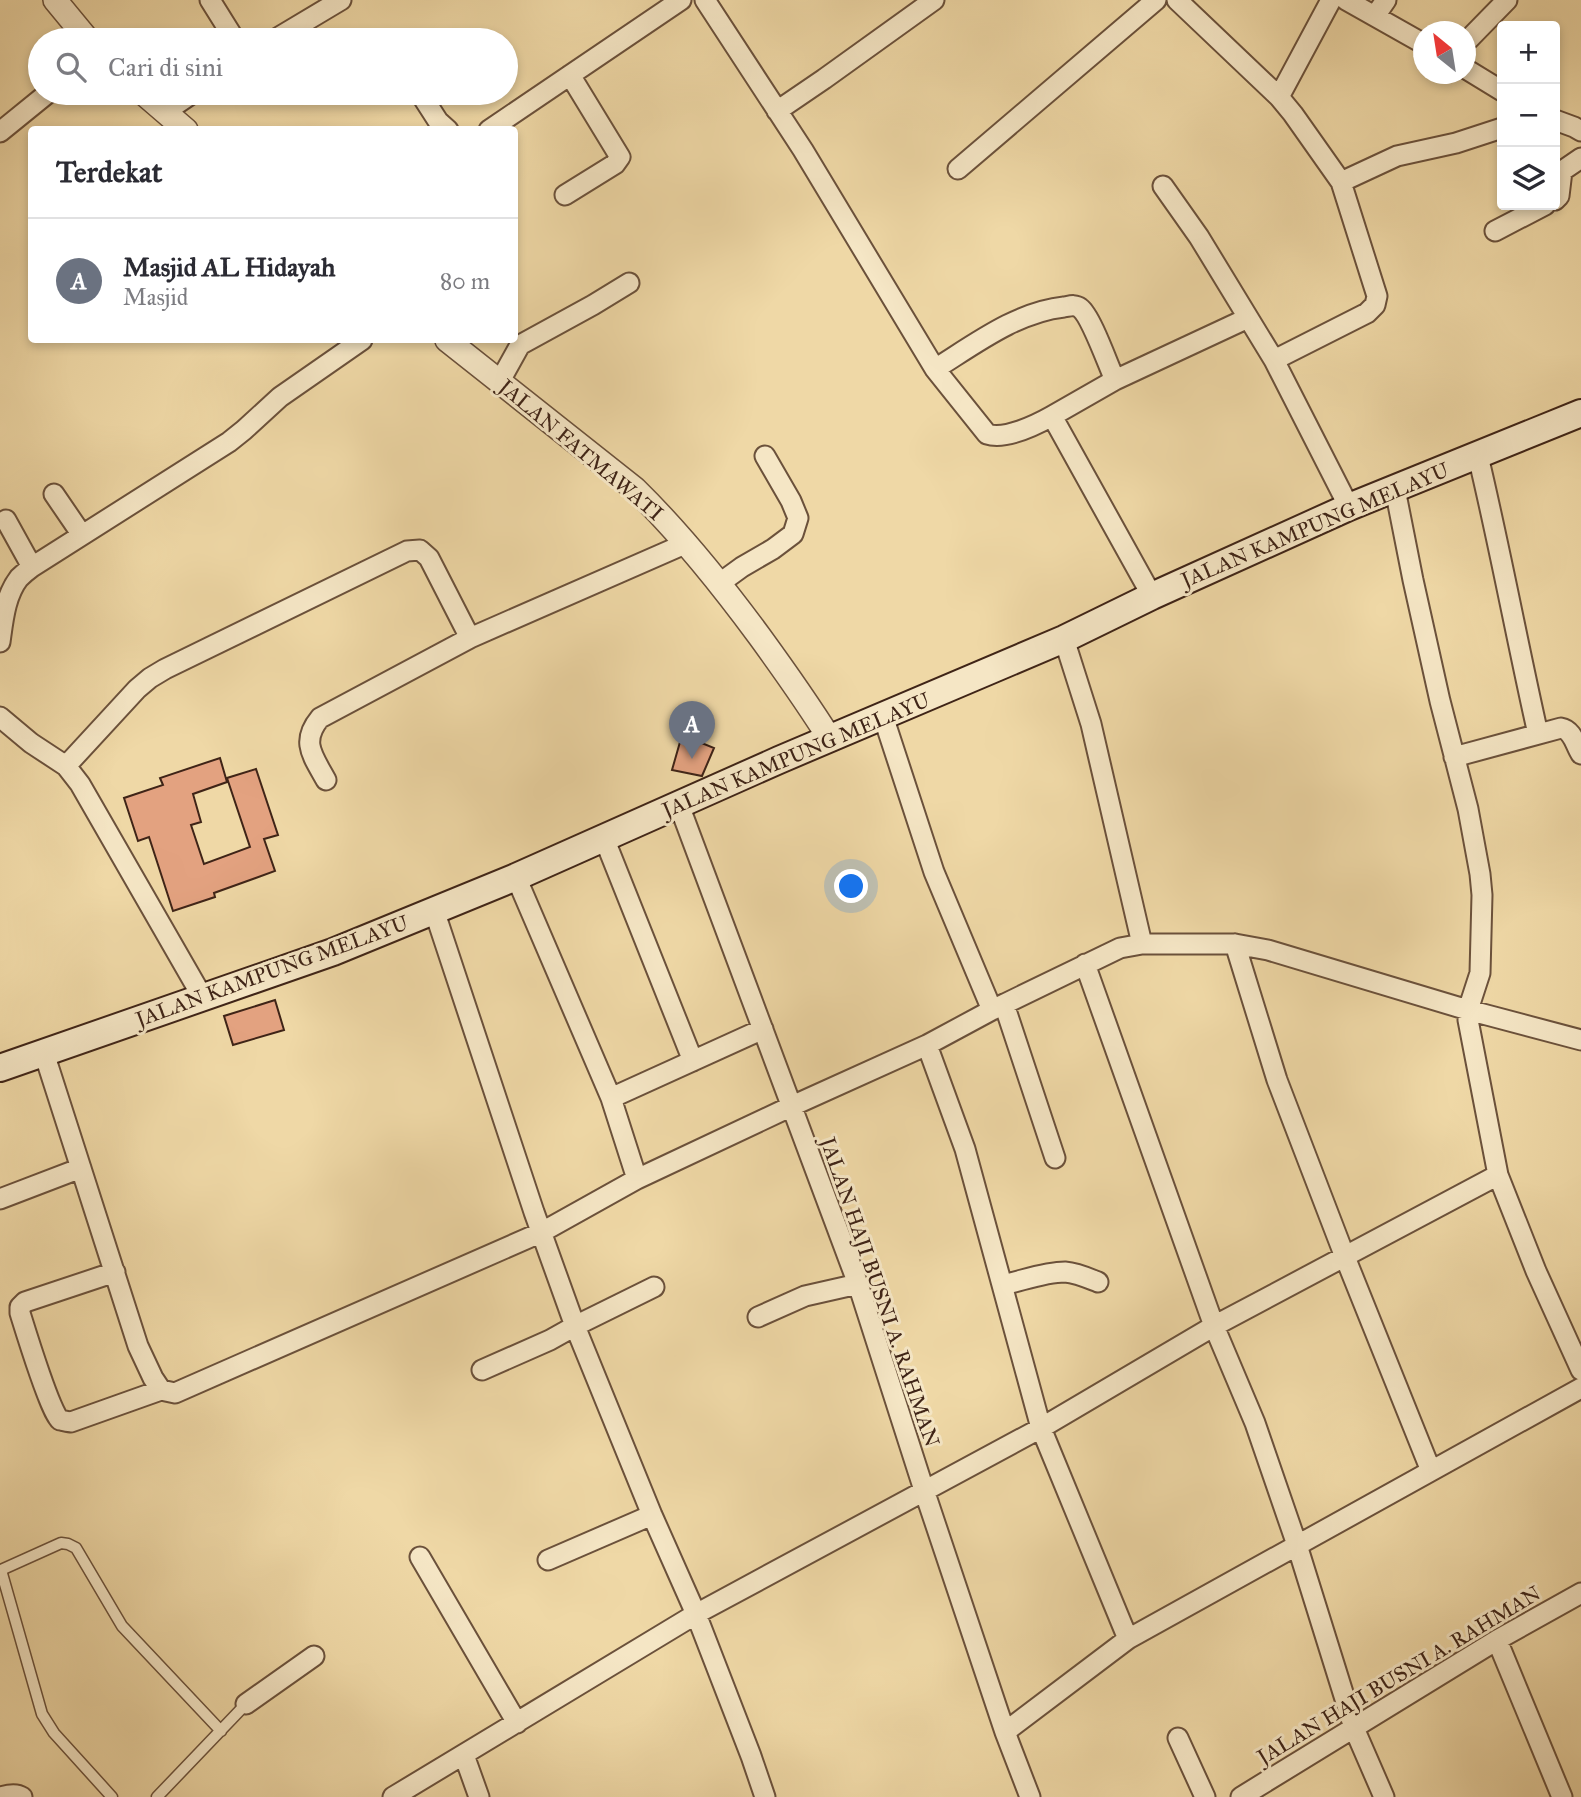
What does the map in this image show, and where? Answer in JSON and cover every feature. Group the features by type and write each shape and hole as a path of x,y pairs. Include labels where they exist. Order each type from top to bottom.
{"main road":[{"name":"JALAN KAMPUNG MELAYU","path":"0,1068 333,952 516,877 1064,639 1349,507 1581,413"}],"street":[{"path":"55,0 78,28"},
{"path":"210,0 228,28"},
{"path":"294,28 341,0"},
{"path":"495,126 681,0"},
{"path":"705,0 803,150 935,369 987,434 998,436 1030,427 1115,380 1248,318"},
{"path":"777,111 934,0"},
{"path":"958,169 1156,0"},
{"path":"1177,0 1279,97 1341,183 1377,296 1375,305 1367,313 1274,360"},
{"path":"1279,97 1331,0"},
{"path":"1346,0 1381,8 1413,35"},
{"path":"1476,32 1507,0"},
{"path":"565,195 615,164 620,157 570,75"},
{"path":"1476,76 1497,88"},
{"path":"0,132 33,105"},
{"path":"157,105 181,126"},
{"path":"165,112 175,105"},
{"path":"428,105 444,126"},
{"path":"1560,121 1579,126"},
{"path":"1341,183 1397,156 1456,143 1497,130"},
{"path":"1560,188 1562,171 1581,158"},
{"path":"1163,186 1199,237 1274,360 1349,507"},
{"path":"1495,231 1535,210"},
{"path":"500,381 520,345 593,306 628,283"},
{"path":"935,369 1028,315 1074,305 1080,307 1089,322 1115,380"},
{"path":"0,642 8,600 19,578 32,567 229,442 280,397 358,343"},
{"name":"JALAN FATMAWATI","path":"451,343 635,489 687,543 802,694 830,739"},
{"path":"1052,416 1153,596"},
{"path":"720,583 793,534 798,518 765,456"},
{"path":"1478,456 1538,734"},
{"path":"1395,489 1416,594 1468,809 1482,895 1480,973 1468,1010 1469,1032 1498,1175 1536,1271 1581,1370"},
{"path":"54,494 82,535"},
{"path":"6,520 32,567"},
{"path":"326,780 310,750 312,729 320,718 470,638 687,543"},
{"path":"66,766 150,678 407,551 420,550 429,558 470,638"},
{"path":"1064,639 1091,724 1142,944"},
{"path":"0,716 31,744 66,766 80,784 203,998"},
{"path":"883,716 928,855 998,1007 1055,1158"},
{"path":"1454,757 1561,728 1570,733 1581,754"},
{"name":"JALAN HAJI BUSNI A. RAHMAN","path":"679,805 858,1284 924,1490 1030,1797"},
{"path":"604,838 693,1061"},
{"path":"516,877 611,1098 636,1179"},
{"path":"434,910 534,1212 575,1326 696,1615 765,1797"},
{"path":"115,1272 25,1302 20,1307 49,1399 60,1420 71,1422 161,1390 176,1393 542,1232 636,1179 927,1045 1085,964 1120,948 1142,944 1235,944 1284,953 1468,1010 1581,1040"},
{"path":"1235,944 1270,1061 1431,1471"},
{"path":"1085,964 1214,1326 1255,1423 1297,1545 1354,1728 1384,1797"},
{"path":"611,1098 763,1029"},
{"path":"927,1045 965,1149 1041,1428 1128,1639"},
{"path":"44,1053 138,1346 152,1378 161,1390"},
{"path":"0,1199 81,1168"},
{"path":"393,1797 696,1615 1041,1428 1214,1326 1498,1175"},
{"path":"1002,1285 1065,1272 1098,1282"},
{"path":"758,1317 805,1296 858,1284"},
{"path":"482,1370 550,1340 654,1287"},
{"path":"1006,1732 1128,1639 1581,1388"},
{"path":"548,1560 652,1515"},
{"path":"420,1557 517,1723"},
{"name":"JALAN HAJI BUSNI A. RAHMAN","path":"1241,1797 1497,1640 1581,1593"},
{"path":"1497,1640 1562,1797"},
{"path":"246,1704 314,1656"},
{"path":"1178,1738 1205,1797"},
{"path":"464,1755 479,1797"},
{"path":"1,1797 8,1794 22,1797"}],"lane":[{"path":"112,1797 54,1733 42,1714 1,1570 61,1543 76,1548 122,1626 221,1731"},
{"path":"157,1797 246,1704"}],"building":[{"path":"682,735 714,748 702,776 672,770"},
{"path":"220,758 227,782 193,794 201,822 191,825 204,864 250,847 227,778 256,769 278,835 264,839 275,871 214,893 215,897 173,911 149,837 138,841 124,798 163,785 160,778"},
{"path":"275,1000 284,1030 233,1045 224,1016"}],"place":[{"name":"Masjid AL Hidayah","path":"692,759"}]}
